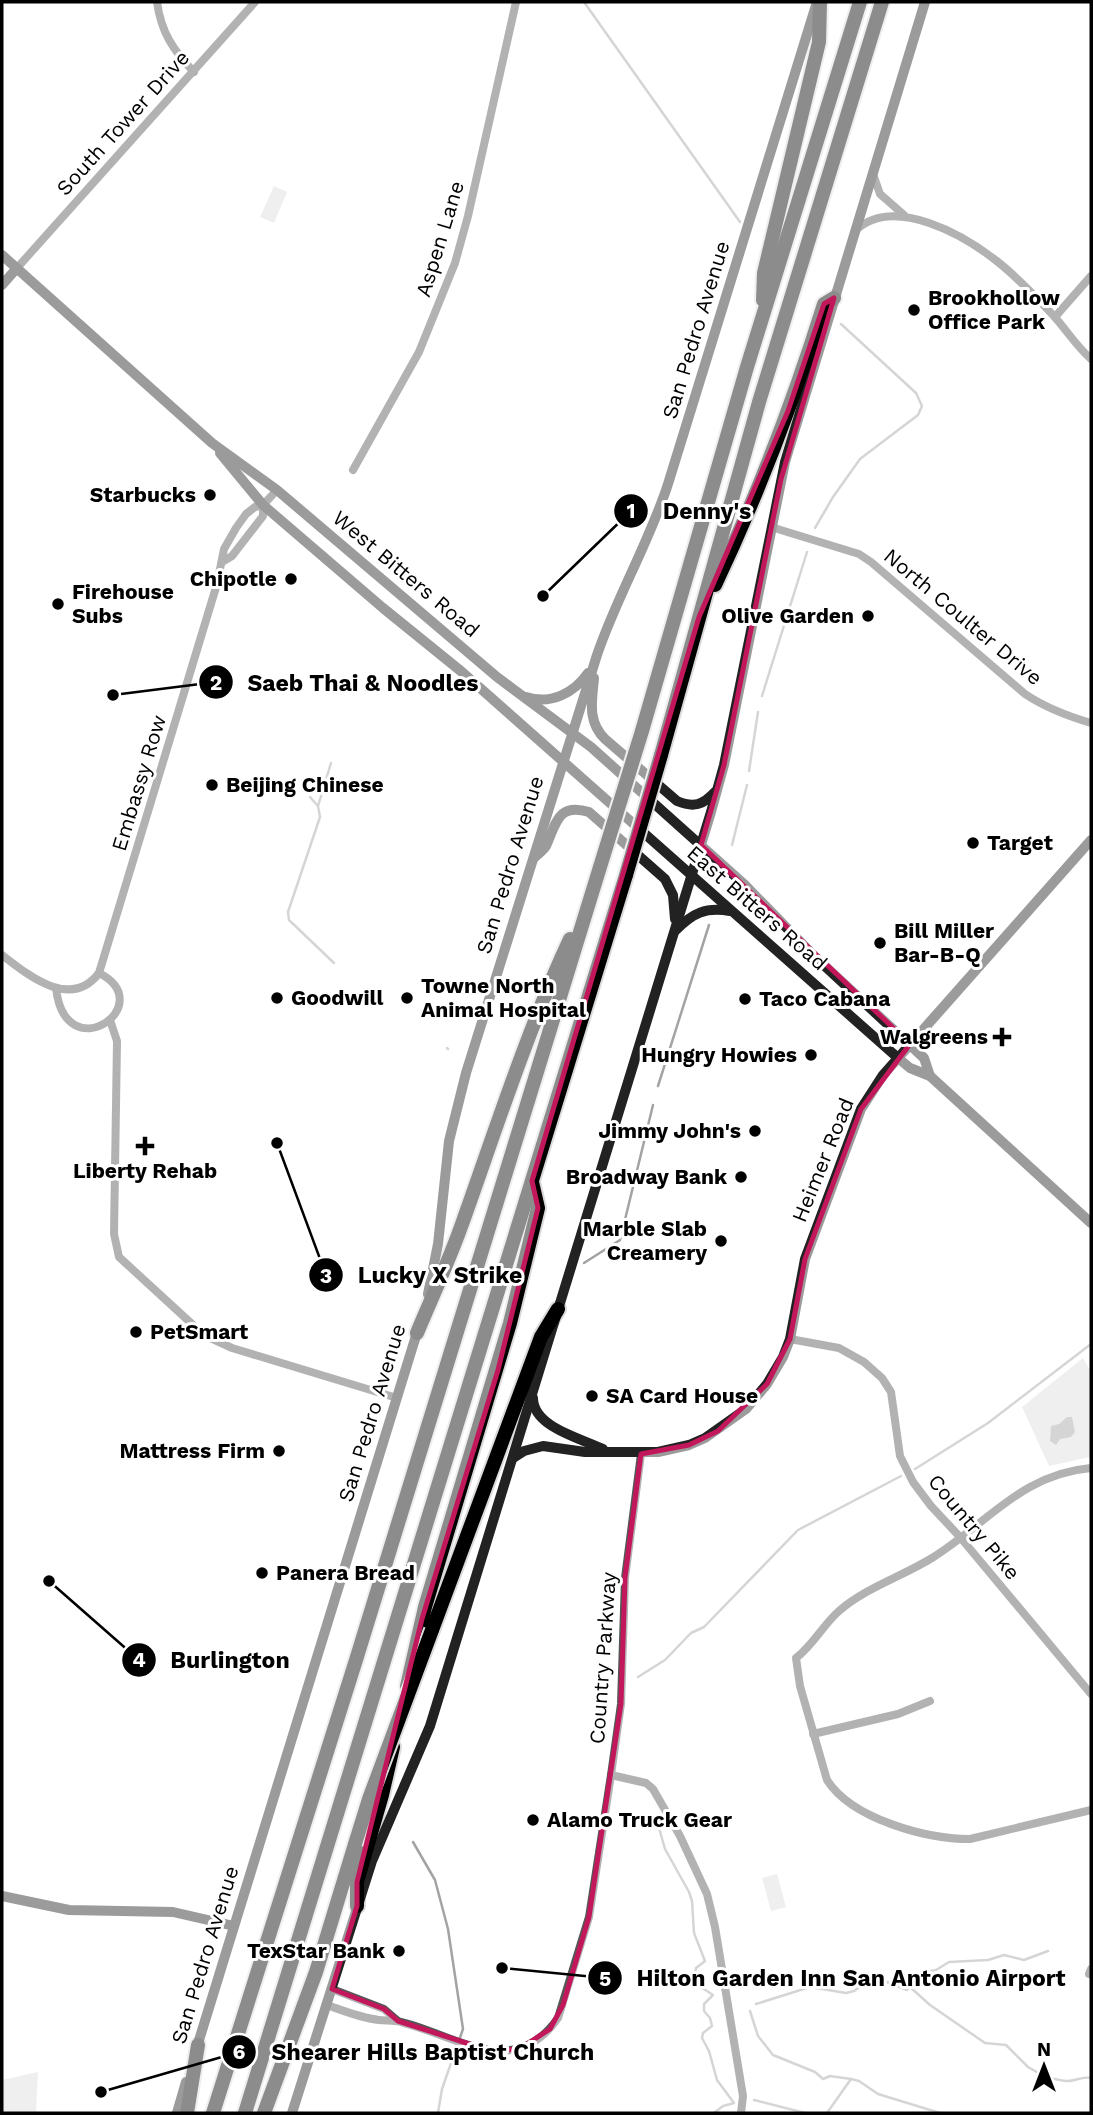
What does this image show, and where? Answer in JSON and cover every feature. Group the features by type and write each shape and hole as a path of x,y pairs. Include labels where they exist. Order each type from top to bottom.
{"highway":[{"path":"762,318 764,273 819,42 818,2"},
{"path":"213,2113 406,1502 642,731 762,318 860,2"},
{"path":"245,2113 626,875 759,402 882,2"},
{"path":"699,617 731,551 788,411 824,304 834,299"},
{"path":"417,1333 461,1227 490,1141 556,967 594,887"},
{"path":"357,1906 357,1882 382,1795 422,1619 498,1370 538,1208 532,1181"},
{"path":"264,2113 316,1972 369,1799 541,1338 558,1309"},
{"path":"187,2113 198,2045"}],"main road":[{"name":"San Pedro Avenue","path":"177,2113 417,1333 436,1262 446,1167 458,1100 597,655 611,617 663,502 818,2"},
{"path":"292,2113 376,1852 430,1726 718,789 785,463 925,2"},
{"name":"West Bitters Road","path":"2,255 212,443 277,490 519,694 591,747 701,845"},
{"path":"2,285 17,268"},
{"name":"West Bitters Road","path":"212,443 263,505 462,672 563,761"},
{"path":"519,694 539,700 565,694 583,679 597,655"},
{"path":"597,655 592,714 595,726 601,734 677,802 699,805 718,789"},
{"name":"East Bitters Road","path":"563,761 730,912 898,1058 910,1068 930,1076 1091,1223"},
{"path":"532,860 545,848 552,827 560,816 576,810 589,813 668,883 674,898 674,933"},
{"name":"Heimer Road","path":"513,1458 524,1451 543,1446 585,1452 605,1450 641,1454 689,1445 735,1419 767,1384 783,1357 790,1339 805,1259 861,1109 883,1075 1091,840"},
{"name":"East Bitters Road","path":"701,845 745,885 814,956 924,1058 930,1076"},
{"path":"674,933 698,912 711,909 730,912"},
{"name":"Heimer Road","path":"533,1391 535,1410 545,1422 605,1450"},
{"path":"2,1896 69,1909 173,1912 234,1926"}],"street":[{"path":"157,2 159,19 166,38 194,72"},
{"name":"South Tower Drive","path":"17,268 256,2"},
{"name":"Aspen Lane","path":"353,470 419,352 455,263 516,2"},
{"path":"873,172 878,192 904,215 950,233 996,261 1055,317 1091,359"},
{"path":"854,232 875,218 904,215"},
{"path":"1055,317 1091,276"},
{"name":"Embassy Row","path":"99,972 224,549 236,528 252,509 263,505 277,490"},
{"name":"Embassy Row","path":"222,562 232,556 263,516 263,505"},
{"name":"North Coulter Drive","path":"771,527 859,554 1025,694 1062,715 1091,723"},
{"path":"2,955 23,972 57,988 80,989 92,982 99,972 114,983 119,993 118,1008 110,1020 99,1028 84,1028 63,1014 58,1002 57,988"},
{"path":"110,1020 117,1041 114,1234 119,1257 204,1335 232,1348 397,1398"},
{"name":"Country Pike","path":"790,1339 839,1348 864,1362 882,1378 891,1392 900,1456 913,1482 1087,1683 1091,1694"},
{"name":"Country Parkway","path":"327,2005 379,2021 398,2021 494,2052 521,2048 542,2035 558,2018 589,1917 611,1775 621,1704 625,1578 641,1454"},
{"path":"1091,1468 1064,1472 1032,1484 932,1558 852,1601 796,1658 800,1686 827,1780 833,1790 853,1806 912,1831 957,1839 970,1839 1091,1810"},
{"path":"813,1734 898,1714 930,1701"},
{"path":"611,1775 646,1783 653,1789 680,1836 706,1894 715,1927 743,2096 741,2113"},
{"name":"Country Parkway","path":"332,1989 384,2009 398,2021"}],"highlighted area":[{"path":"834,298 781,479 724,765 701,845 910,1044 861,1109 805,1259 790,1339 767,1384 718,1431 689,1445 641,1454 625,1578 621,1704 589,1917 563,2005 550,2029 521,2048 494,2052 398,2021 384,2009 332,1989 357,1906 357,1882 422,1619 498,1370 538,1208 532,1181 699,617 788,411 824,304"}],"shaded area":[{"path":"274,186 287,192 274,223 260,217"},
{"path":"1083,1358 1091,1372 1090,1457 1049,1466 1022,1407"},
{"path":"1067,1417 1072,1417 1075,1432 1071,1437 1060,1439 1056,1445 1050,1441 1051,1426 1059,1424"},
{"path":"777,1874 786,1907 771,1911 762,1878"},
{"path":"38,2072 36,2113 2,2113 2,2080"}],"waterway":[{"path":"584,2 740,222"},
{"path":"815,528 860,459 918,415 922,406 916,393 841,324"},
{"path":"762,696 807,552"},
{"path":"749,771 758,712"},
{"path":"331,763 318,806 320,817 288,912 289,920 334,963"},
{"path":"732,845 747,785"},
{"path":"310,797 317,805"},
{"path":"658,1086 709,925"},
{"path":"584,1263 620,1240 653,1105"},
{"path":"915,1469 988,1423 1091,1344"},
{"path":"638,1677 665,1660 691,1633 704,1627 798,1530 901,1476"},
{"path":"659,1828 665,1849 692,1901 694,1933 705,1961 696,1968 693,1982 713,1995 704,2004 704,2011 712,2026 703,2033 702,2038 709,2051 717,2080 734,2103 723,2106 714,2113"},
{"path":"413,1842 435,1880 448,1929 463,2029 442,2089 438,2113"},
{"path":"756,2004 810,1987 846,1993 854,1991 874,1977 907,1990 922,1973 936,1970 949,1962 988,1960 1004,1955 1024,1960 1048,1951"},
{"path":"910,1987 930,2005 985,2043 1006,2045 1028,2067 1049,2079 1067,2081 1091,2078"},
{"path":"750,2011 758,2036 773,2055 815,2072 823,2079 830,2076 851,2079"},
{"path":"827,2113 851,2079 859,2081 878,2094 940,2113"},
{"path":"754,2100 805,2113"}],"place":[{"name":"Brookhollow Office Park","path":"914,310"},
{"name":"Starbucks","path":"210,495"},
{"name":"Chipotle","path":"291,579"},
{"name":"Denny's","path":"543,596"},
{"name":"Firehouse Subs","path":"58,604"},
{"name":"Olive Garden","path":"868,616"},
{"name":"Saeb Thai & Noodles","path":"113,695"},
{"name":"Beijing Chinese","path":"212,785"},
{"name":"Target","path":"973,843"},
{"name":"Bill Miller Bar-B-Q","path":"880,943"},
{"name":"Goodwill","path":"277,998"},
{"name":"Towne North Animal Hospital","path":"407,998"},
{"name":"Taco Cabana","path":"745,999"},
{"name":"Walgreens","path":"1002,1037"},
{"name":"Hungry Howies","path":"811,1055"},
{"name":"Jimmy John's","path":"755,1131"},
{"name":"Lucky X Strike","path":"277,1143"},
{"name":"Liberty Rehab","path":"145,1146"},
{"name":"Broadway Bank","path":"741,1177"},
{"name":"Marble Slab Creamery","path":"721,1241"},
{"name":"PetSmart","path":"136,1332"},
{"name":"SA Card House","path":"592,1396"},
{"name":"Mattress Firm","path":"279,1451"},
{"name":"Panera Bread","path":"262,1573"},
{"name":"Burlington","path":"49,1581"},
{"name":"Alamo Truck Gear","path":"533,1820"},
{"name":"TexStar Bank","path":"399,1951"},
{"name":"Hilton Garden Inn San Antonio Airport","path":"502,1968"},
{"name":"Shearer Hills Baptist Church","path":"101,2092"}]}
